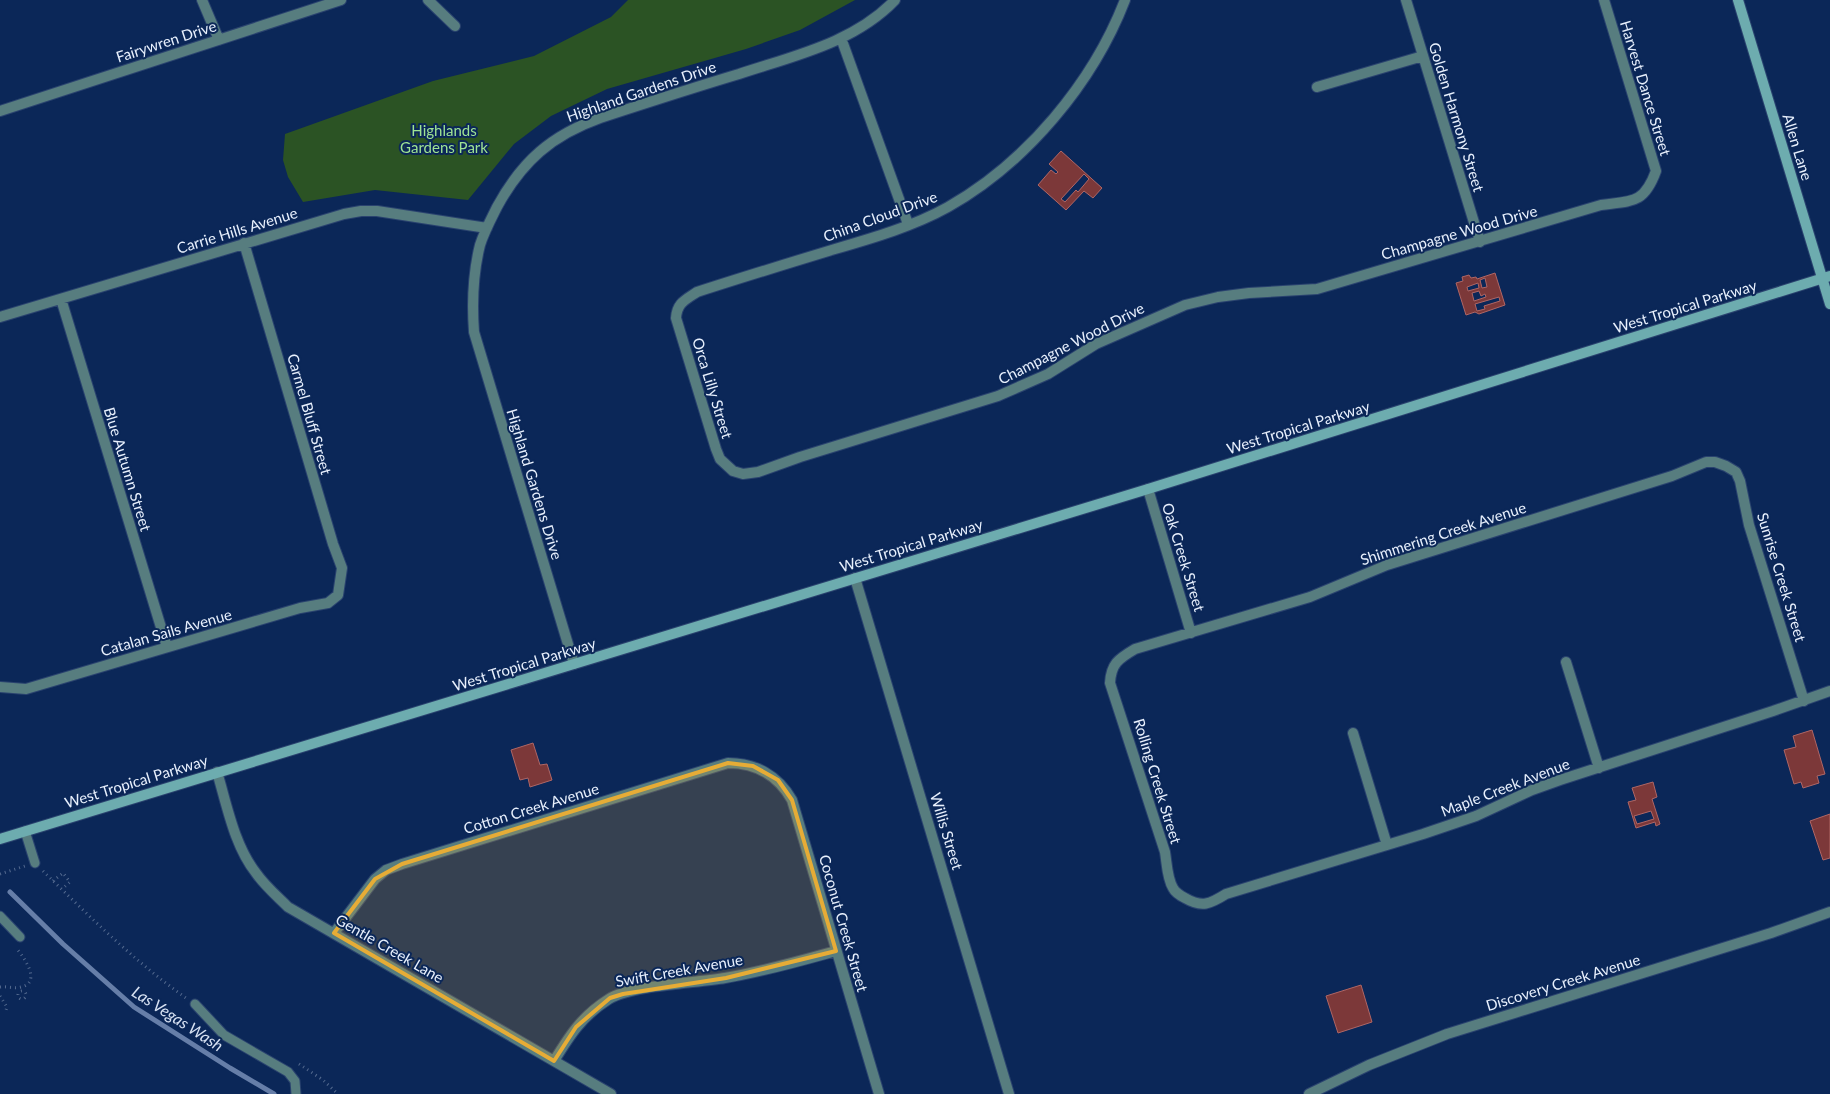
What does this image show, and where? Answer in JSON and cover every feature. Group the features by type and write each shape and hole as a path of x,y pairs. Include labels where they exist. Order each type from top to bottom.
{"main road":[{"name":"Allen Lane","path":"1738,0 1826,277 1830,304"},
{"name":"West Tropical Parkway","path":"0,839 1148,489 1826,277"}],"street":[{"path":"202,0 219,40"},
{"name":"Fairywren Drive","path":"0,112 341,0"},
{"path":"428,0 455,26"},
{"name":"Highland Gardens Drive","path":"574,664 487,381 474,332 472,306 475,280 480,246 486,228 515,177 532,157 560,136 579,125 823,47 863,26 895,0"},
{"name":"China Cloud Drive","path":"676,309 697,292 863,241 948,207 1005,166 1032,142 1085,78 1104,46 1125,0"},
{"name":"Golden Harmony Street","path":"1406,0 1480,242"},
{"name":"Harvest Dance Street","path":"1604,0 1656,171 1651,184"},
{"path":"841,38 908,224"},
{"path":"1317,87 1423,56"},
{"name":"Champagne Wood Drive","path":"733,471 743,474 758,472 800,457 998,396 1048,374 1096,344 1185,305 1218,297 1250,293 1317,289 1601,205 1631,202 1641,196 1651,184"},
{"name":"Carrie Hills Avenue","path":"0,317 344,214 377,211 486,228"},
{"name":"Carmel Bluff Street","path":"244,243 333,544 342,568 338,594"},
{"name":"Blue Autumn Street","path":"61,299 167,647"},
{"name":"Orca Lilly Street","path":"676,309 676,318 716,449 720,459 733,471"},
{"name":"Shimmering Creek Avenue","path":"1115,663 1134,649 1310,597 1387,565 1672,476 1706,462 1715,462 1726,466"},
{"name":"Sunrise Creek Street","path":"1726,466 1736,472 1740,482 1749,525 1804,701"},
{"name":"Oak Creek Street","path":"1148,489 1191,633"},
{"name":"Willis Street","path":"856,578 1009,1094"},
{"name":"Catalan Sails Avenue","path":"0,687 26,689 300,608 328,603 338,594"},
{"path":"1566,662 1599,768"},
{"name":"Rolling Creek Street","path":"1115,663 1111,673 1110,684 1120,708 1165,852 1173,889 1190,901"},
{"name":"Maple Creek Avenue","path":"1190,901 1199,904 1212,902 1226,894 1476,816 1532,790 1830,691"},
{"path":"1353,732 1387,845"},
{"name":"Cotton Creek Avenue","path":"334,933 375,879 386,870 728,762 753,766 763,771"},
{"name":"Coconut Creek Street","path":"763,771 778,780 792,800 878,1094"},
{"name":"Gentle Creek Lane","path":"217,772 244,855 271,891 288,907 611,1094"},
{"name":"Discovery Creek Avenue","path":"1309,1094 1369,1065 1448,1034 1771,933 1830,912"},
{"name":"Swift Creek Avenue","path":"554,1061 585,1016 610,998 640,989 726,978 836,951"}],"lane":[{"path":"25,831 35,863"},
{"path":"0,916 20,937"},
{"path":"195,1004 224,1035 288,1072 295,1081 296,1094"}],"path":[{"path":"0,874 35,863 138,960 164,982 195,1004"},
{"path":"53,881 63,873 70,882 62,889"},
{"path":"0,987 22,989 29,979 29,966 12,944"},
{"path":"0,996 7,1007 6,1010"},
{"path":"293,1061 323,1080 338,1094"}],"highlighted area":[{"path":"728,763 753,766 778,780 792,800 836,951 726,978 623,994 610,998 576,1027 554,1061 334,933 375,879 402,864"}],"green space":[{"name":"Highlands Gardens Park","path":"628,0 855,0 800,30 746,49 607,89 551,116 514,144 468,200 375,190 303,202 288,177 283,160 285,134 433,81 534,56 611,17"}],"building":[{"path":"1061,151 1102,188 1093,198 1084,191 1066,210 1038,185 1051,170 1056,174 1058,172 1049,164","holes":["1084,174 1089,179 1078,192 1076,190 1065,202 1061,199"]},
{"path":"1495,273 1505,305 1479,314 1475,312 1466,315 1456,283 1463,281 1462,277 1469,275 1471,278 1476,277 1477,279","holes":["1485,278 1487,287 1482,288 1480,280","1478,283 1479,288 1468,291 1467,287","1479,291 1481,296 1485,294 1486,297 1474,301 1472,293","1499,297 1500,301 1484,306 1485,309 1477,311 1475,304"]},
{"path":"1812,730 1825,774 1817,776 1819,783 1803,788 1801,782 1794,784 1784,750 1796,747 1793,736"},
{"path":"533,743 540,765 547,764 552,780 530,787 528,778 520,780 511,750"},
{"path":"1653,782 1657,797 1652,799 1660,824 1656,826 1655,822 1636,828 1628,802 1636,800 1632,788","holes":["1651,811 1654,819 1637,824 1634,816"]},
{"path":"1830,814 1830,858 1823,860 1810,821"},
{"path":"1361,985 1372,1022 1338,1033 1326,996"}],"waterway":[{"name":"Las Vegas Wash","path":"10,892 63,944 134,1007 274,1094"}]}
